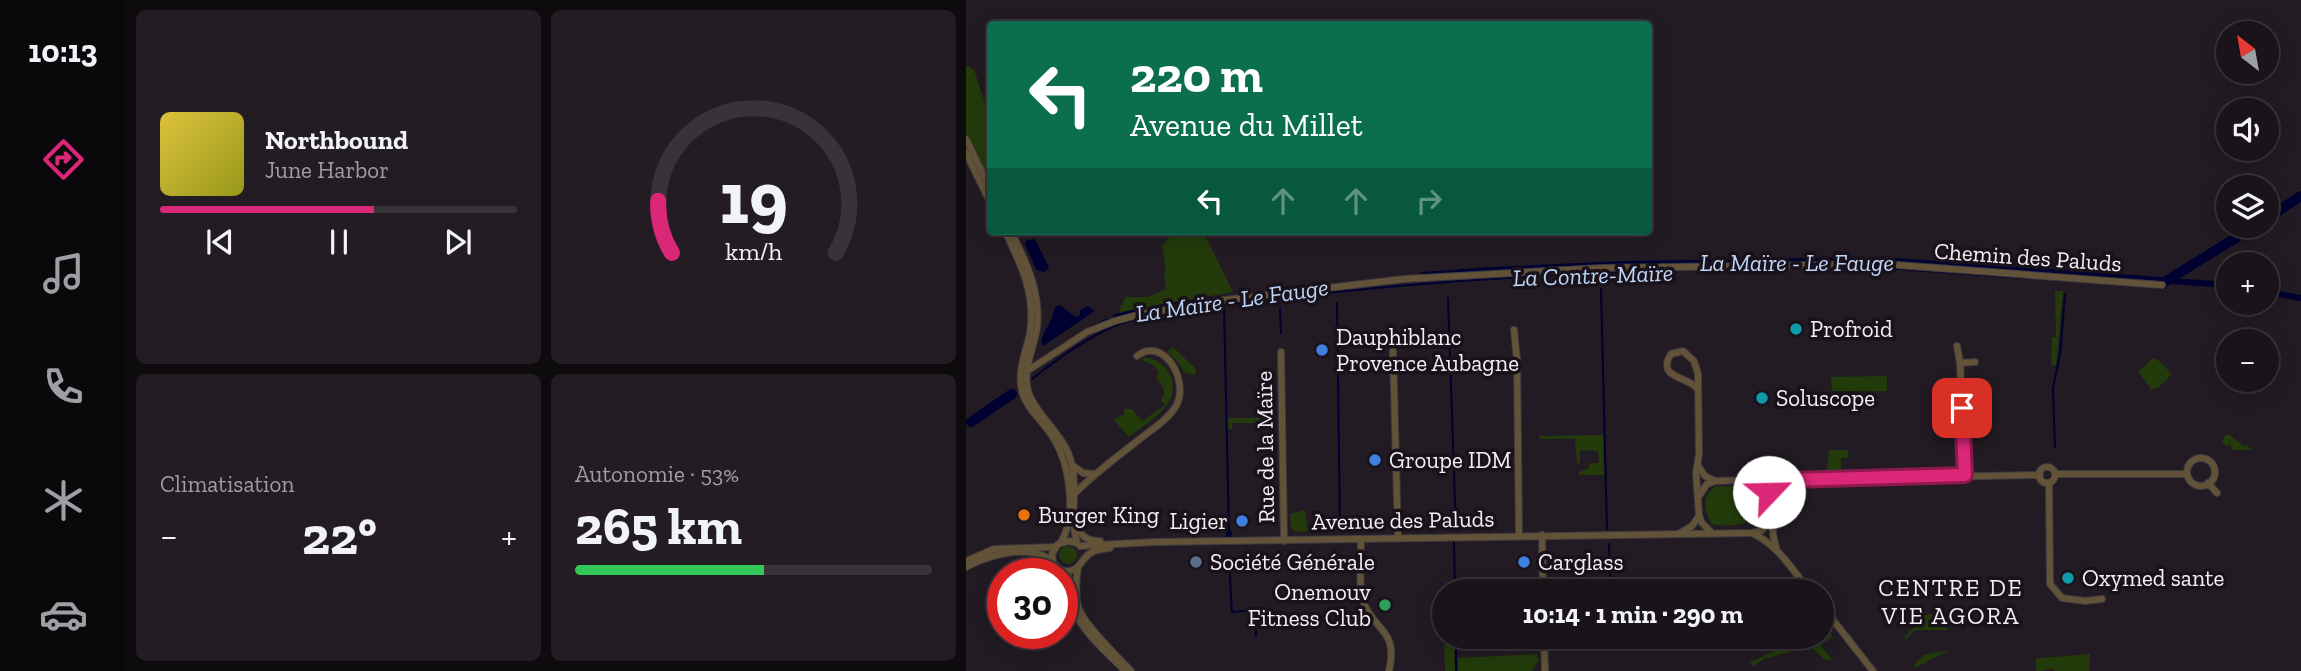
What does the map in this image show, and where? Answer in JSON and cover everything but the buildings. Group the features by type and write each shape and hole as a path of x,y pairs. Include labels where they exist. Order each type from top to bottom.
{"street":[{"path":"966,139 987,182"},
{"path":"966,153 987,196"},
{"path":"1007,235 1026,276 1031,302 1030,329 1021,371 1022,394 1053,437 1064,458 1067,471 1067,533 1052,554 1053,558"},
{"path":"1013,235 1032,277 1037,306 1037,328 1026,382 1031,399 1062,439 1072,465 1074,520 1081,564 1076,580 1079,609 1085,620 1131,671"},
{"name":"Chemin des Paluds","path":"1027,371 1087,332 1141,314 1226,300 1404,279 1603,268 1884,264 2162,285"},
{"path":"1514,330 1517,360 1519,535"},
{"path":"1957,346 1965,475"},
{"path":"1074,494 1094,474 1170,415 1181,396 1181,383 1176,369 1169,361 1153,351 1145,351 1137,356"},
{"path":"1394,351 1398,537"},
{"path":"1697,388 1687,380 1670,373 1667,365 1671,355 1683,351 1689,355 1697,370 1698,466 1696,473 1699,516 1702,523 1713,533"},
{"name":"Rue de la Maïre","path":"1281,352 1284,541"},
{"path":"1960,363 1975,362"},
{"path":"2194,460 2207,460 2212,464 2215,473 2208,483 2202,486 2194,484 2187,474 2187,469 2194,460"},
{"path":"1072,465 1083,473 1094,474"},
{"path":"1698,466 1705,476 1715,481"},
{"path":"2047,467 2055,474 2054,479 2049,482 2042,481 2040,475 2042,469 2047,467"},
{"path":"2055,474 2187,474"},
{"path":"1699,496 1707,484 1715,481 1750,480 1764,485 1789,480 2040,475"},
{"path":"1771,495 1782,482"},
{"path":"2049,482 2050,584 2062,598 2085,601 2102,599"},
{"path":"2208,483 2217,493"},
{"path":"1764,485 1771,495 1772,537 1777,549"},
{"path":"1679,534 1692,526 1699,516"},
{"name":"Avenue des Paluds","path":"1074,520 1081,535 1088,540 1128,543"},
{"path":"1752,533 1761,531 1771,521"},
{"path":"1752,533 1777,549 1800,579"},
{"name":"Avenue des Paluds","path":"1078,545 1398,537 1752,533"},
{"path":"1542,535 1543,579"},
{"path":"1361,539 1362,595 1369,612 1389,637 1389,671"},
{"path":"966,561 994,549 1069,541 1078,545"},
{"name":"Avenue des Paluds","path":"1081,564 1093,551 1128,543"},
{"path":"966,567 986,557 1009,553 1038,554 1047,558"},
{"path":"1078,617 1125,671"},
{"path":"1834,621 1873,671"},
{"path":"1544,649 1545,671"}],"green space":[{"path":"966,65 974,70 987,109 987,179 966,132"},
{"path":"1172,235 1205,235 1233,292 1119,312 1125,297 1148,297 1166,289 1162,246"},
{"path":"2055,291 2063,291 2056,365 2051,365 2052,337 2056,337"},
{"path":"1173,347 1196,369 1195,375 1185,373 1167,352"},
{"path":"1145,357 1153,359 1167,370 1173,387 1167,405 1161,412 1129,437 1114,420 1124,414 1124,409 1132,409 1142,421 1165,405 1161,400 1163,388 1156,377 1159,373 1153,365 1141,360"},
{"path":"2153,358 2172,374 2158,388 2149,390 2150,387 2138,372"},
{"path":"1887,376 1887,391 1832,391 1831,377"},
{"path":"1228,418 1271,418 1272,423 1232,423 1232,429 1228,429"},
{"path":"1603,435 1604,475 1579,475 1579,472 1588,469 1590,463 1599,463 1598,451 1580,450 1580,463 1577,464 1575,439 1539,439 1539,436"},
{"path":"2225,435 2230,435 2252,450 2231,450 2231,445 2222,443"},
{"path":"1829,450 1848,450 1849,458 1841,458 1841,470 1827,470"},
{"path":"1716,486 1756,487 1764,497 1765,514 1739,524 1712,524 1705,504 1711,489"},
{"path":"1305,510 1308,532 1294,531 1290,514"},
{"path":"1064,546 1072,546 1077,551 1077,558 1059,558 1059,551"},
{"path":"1937,613 1946,617 1948,630 1915,630 1904,638 1925,615"},
{"path":"1444,649 1454,649 1455,671 1445,671"},
{"path":"1780,649 1799,649 1764,659 1753,666 1750,662"},
{"path":"1813,649 1823,649 1833,660 1825,660"},
{"path":"1950,650 1915,668 1913,666 1924,655"},
{"path":"1537,654 1539,660 1532,671 1458,671 1458,658"},
{"path":"2090,654 2089,671 2036,671 2036,659"}],"shaded area":[{"path":"1035,239 1049,267 1045,272 1036,269 1025,244 1025,241"},
{"path":"1060,305 1076,317 1080,315 1080,310 1088,306 1095,311 1043,346 1041,342 1044,333 1055,307"}],"waterway":[{"path":"2279,210 2301,196"},
{"path":"2166,281 2236,238"},
{"name":"La Maïre - Le Fauge","path":"1423,275 1621,264 1883,260 2216,284"},
{"name":"La Contre-Maïre","path":"1800,268 1884,268 2025,278"},
{"name":"La Contre-Maïre","path":"1032,379 1101,332 1129,321 1168,312 1321,293 1423,284 1679,270"},
{"name":"La Contre-Maïre","path":"2160,288 2165,288 2166,281"},
{"path":"1601,289 1607,529"},
{"path":"2055,447 2053,388 2060,354 2065,294"},
{"name":"La Maïre - Le Fauge","path":"2279,294 2301,298"},
{"path":"1448,298 1456,531"},
{"name":"La Maïre - Le Fauge","path":"1152,309 1210,300"},
{"path":"1337,303 1340,527"},
{"path":"1224,306 1229,533"},
{"path":"1280,308 1281,333"},
{"name":"La Maïre - Le Fauge","path":"1116,317 1138,312"},
{"path":"1090,328 1108,319"},
{"path":"1046,355 1082,332"},
{"path":"971,422 1012,394"},
{"path":"1454,542 1455,579"},
{"path":"1609,544 1610,579"},
{"path":"1229,560 1232,612 1255,610 1256,636"},
{"path":"1456,649 1456,671"}],"place":[{"name":"Profroid","path":"1796,329"},
{"name":"Dauphiblanc Provence Aubagne","path":"1322,350"},
{"name":"Soluscope","path":"1762,398"},
{"name":"Groupe IDM","path":"1375,460"},
{"name":"Burger King","path":"1024,515"},
{"name":"Ligier","path":"1242,521"},
{"name":"Société Générale","path":"1196,562"},
{"name":"Carglass","path":"1524,562"},
{"name":"Oxymed sante","path":"2068,578"},
{"name":"Onemouv Fitness Club","path":"1385,605"}],"district":[{"name":"CENTRE DE VIE AGORA","path":"1951,601"}],"route":[{"path":"1769,492 1771,495 1782,482 1789,480 1965,475 1962,408"}]}
